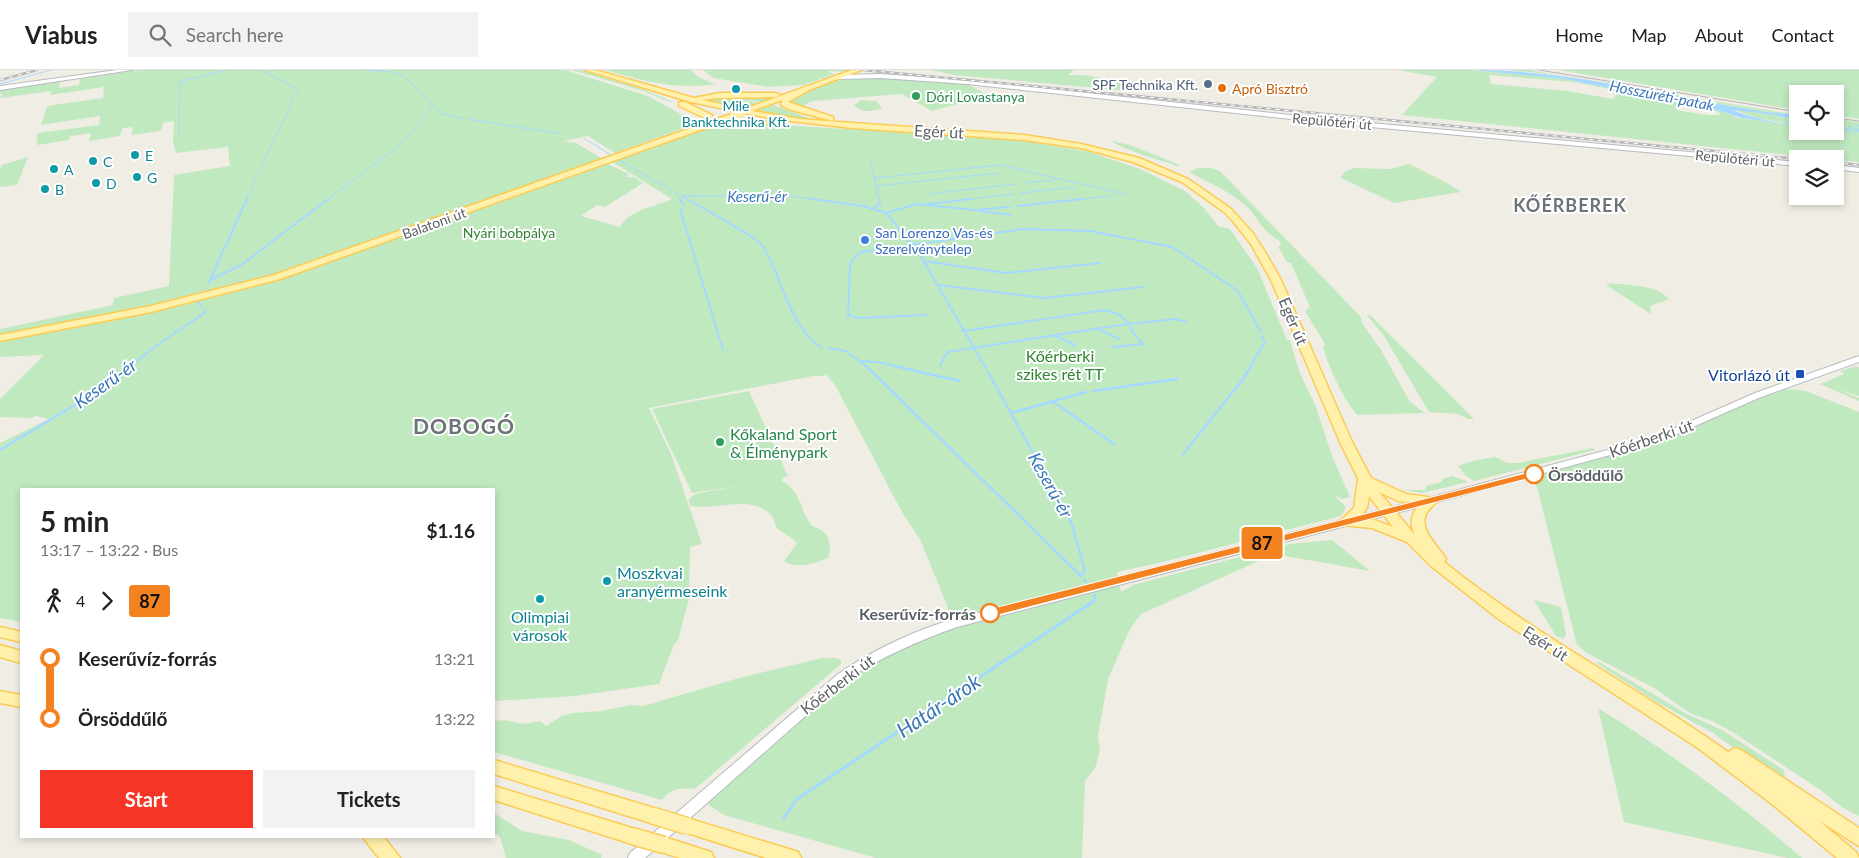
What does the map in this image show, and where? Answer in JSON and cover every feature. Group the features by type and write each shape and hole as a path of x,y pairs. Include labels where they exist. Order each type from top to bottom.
{"main road":[{"name":"Egér út","path":"588,70 694,101 746,113 802,121 1002,135 1084,147 1130,159 1158,169 1182,180 1209,196 1226,209 1244,228 1271,270 1364,479 1387,512 1412,541 1445,569 1520,626 1654,710 1756,782 1850,858"},
{"name":"Balatoni út","path":"0,338 120,316 220,293 342,256 838,77 854,73"},
{"path":"644,86 685,93 728,96"},
{"path":"644,86 708,115 709,121 699,127"},
{"path":"694,101 703,96 766,96 808,88"},
{"path":"808,88 790,96 784,102 791,107 841,121 890,128"},
{"path":"802,121 814,119 816,116 813,114"},
{"path":"699,127 718,123 739,122 860,129 890,128"},
{"path":"1346,522 1357,515 1362,509 1364,479 1402,498 1430,501"},
{"path":"1430,501 1418,512 1416,519 1418,528 1445,569"},
{"path":"1346,522 1374,524 1412,541"},
{"path":"0,632 20,637"},
{"path":"0,652 20,657"},
{"path":"0,697 20,701"},
{"path":"1654,710 1699,732 1859,838"},
{"path":"495,767 792,858"},
{"path":"495,793 705,858"},
{"path":"373,838 391,858"}],"street":[{"path":"0,88 129,70"},
{"name":"Repülőtéri út","path":"854,73 867,76 1006,86 1327,121 1789,163"},
{"name":"Repülőtéri út","path":"818,85 867,76"},
{"path":"1844,168 1859,170"},
{"name":"Kőérberki út","path":"635,858 811,702 862,663 885,650 954,623 1430,501 1644,443 1667,435 1758,394 1859,360"}],"green space":[{"path":"138,70 565,70 648,96 697,123 615,153 588,136 564,141 576,143 601,158 599,161 295,268 232,287 233,291 276,279 417,229 423,232 424,229 440,223 608,164 629,174 626,177 634,177 643,183 605,207 597,205 581,216 620,227 624,221 636,212 672,199 609,160 627,156 708,127 747,123 1012,139 1086,151 1140,169 1185,191 1203,207 1218,226 1230,229 1257,268 1287,340 1290,340 1299,371 1316,407 1332,456 1350,497 1342,499 1334,495 1346,507 1341,516 1117,572 1121,592 1133,585 1289,544 1332,540 1370,571 1274,554 1141,614 1130,629 1108,679 1098,736 1100,750 1096,766 1085,781 1082,858 876,858 724,815 706,803 842,677 954,623 920,539 903,514 835,385 825,373 825,376 813,376 649,408 671,454 702,544 690,547 689,598 678,640 674,644 659,684 575,696 495,701 495,488 20,488 20,622 0,618 0,443 49,419 36,416 32,418 0,417 0,399 44,355 0,357 0,329 113,305 114,298 169,286 174,175 230,166 228,147 176,153 173,141 174,121 161,123 163,123 161,131 131,135 133,127 123,128 120,136 89,141 91,133 71,136 69,140 37,145 38,133 99,125 100,116 41,125 47,106 103,98 104,87 50,95 51,91 0,98 3,94 0,94 0,89 60,81 59,88 79,85 80,79"},
{"path":"572,70 580,70 642,89 674,102 643,91"},
{"path":"606,70 691,70 698,77 715,84 702,86 674,85 632,78"},
{"path":"703,70 851,70 846,72 829,71 835,74 803,85 768,87 713,78"},
{"path":"931,70 1074,70 1068,75 1083,75 1139,83 1147,86 1148,89 1141,92 954,75"},
{"path":"1398,70 1474,70 1565,79 1720,111 1739,118 1789,125 1789,140 1844,140 1844,120 1859,122 1859,162 1844,160 1844,150 1789,150 1789,155 1402,115 1437,77","holes":["1489,75 1574,82 1619,91 1613,99 1568,91 1491,84","1679,103 1719,112 1720,115 1706,115 1676,110"]},
{"path":"1508,70 1529,70 1789,114 1759,111 1550,74"},
{"path":"1558,70 1859,70 1859,119 1844,116 1844,85 1789,85 1789,109"},
{"path":"881,76 967,84 988,95 932,111 902,94 812,101 799,108 788,103 790,97 835,81"},
{"path":"785,95 764,102 725,99 751,99"},
{"path":"699,99 725,99 762,103 740,109"},
{"path":"861,100 876,101 882,108 863,111 854,105"},
{"path":"770,104 812,119 800,119 752,111"},
{"path":"1732,109 1787,117 1789,118 1789,124 1757,118"},
{"path":"1111,141 1130,145 1180,165 1177,166 1143,155"},
{"path":"28,157 17,185 0,187 0,170 2,165"},
{"path":"1409,164 1461,192 1394,203 1341,178 1344,172 1354,168 1390,169"},
{"path":"1199,168 1211,168 1220,171 1361,317 1362,323 1381,350 1410,402 1425,413 1357,415 1341,392 1323,348 1325,344 1305,311 1310,307 1291,263 1287,262 1278,247 1281,245 1279,240 1265,230 1251,211 1241,202 1189,172"},
{"path":"1611,283 1650,288 1669,299 1650,306 1651,314 1606,285"},
{"path":"1367,315 1370,315 1474,419 1468,419 1458,414 1429,412 1384,336"},
{"path":"1856,366 1859,368 1859,396 1836,389 1859,398 1859,401 1820,384 1844,374 1841,371"},
{"path":"1787,389 1806,391 1859,412 1859,816 1843,808 1822,791 1734,733 1714,722 1690,713 1654,688 1585,652 1577,645 1537,487 1530,475 1645,443 1758,395"},
{"name":"Kőkaland Sport & Élménypark","path":"749,391 788,476 783,477 782,481 793,490 811,525 826,535 830,548 828,558 812,564 800,565 789,564 784,561 797,543 778,529 770,514 759,507 740,504 710,507 690,506 689,499 695,494 736,486 692,493 652,409"},
{"path":"1593,448 1595,450 1474,481 1466,476 1458,466 1472,461 1495,457 1507,463 1518,463"},
{"path":"1452,476 1468,482 1421,493 1404,490 1425,490 1426,486 1442,482 1442,479"},
{"path":"1534,600 1561,607 1566,634 1564,639 1556,636"},
{"path":"822,658 841,660 841,664 696,788 674,790 662,800 495,752 495,721 504,720 524,724 540,721 546,726 562,716 573,713 601,711 631,705 643,706 739,678"},
{"path":"1599,662 1685,713 1722,730 1784,770 1785,778 1779,781 1713,733 1657,702 1596,663"},
{"path":"1598,708 1703,779 1802,858 1788,858 1624,822"},
{"path":"495,814 522,831 569,840 602,855 601,858 506,858 500,837 495,833"}],"water":[{"path":"1474,70 1546,74 1582,79 1724,105 1789,114 1789,118 1786,118 1770,114 1732,110 1755,118 1789,125 1742,118 1720,111 1565,79"}],"waterway":[{"path":"0,84 51,70"},
{"path":"179,118 180,82 226,70"},
{"name":"Keserű-ér","path":"261,70 296,88"},
{"name":"Keserű-ér","path":"367,70 392,72 404,76 434,106"},
{"name":"Keserű-ér","path":"288,110 298,90"},
{"path":"327,200 400,145 434,106"},
{"name":"Keserű-ér","path":"434,106 441,114 463,118"},
{"name":"Keserű-ér","path":"273,142 288,111"},
{"path":"179,119 179,138"},
{"name":"Keserű-ér","path":"468,119 562,134"},
{"path":"1859,126 1855,125 1859,130"},
{"name":"Hosszúréti-patak","path":"1844,128 1852,131 1848,126 1859,131"},
{"name":"Hosszúréti-patak","path":"1844,131 1858,132"},
{"name":"Keserű-ér","path":"585,139 611,155"},
{"name":"Keserű-ér","path":"246,200 272,143"},
{"name":"Keserű-ér","path":"619,160 682,196"},
{"path":"871,162 876,186"},
{"path":"875,178 1000,165 1125,194"},
{"path":"876,186 999,173"},
{"path":"1023,183 1054,180"},
{"path":"930,194 1016,184"},
{"path":"876,186 879,200"},
{"path":"1020,193 1075,187"},
{"path":"960,200 1014,194"},
{"name":"Keserű-ér","path":"682,196 790,196 821,200"},
{"name":"Keserű-ér","path":"682,196 689,200"},
{"path":"1071,200 1111,196"},
{"name":"Keserű-ér","path":"208,284 247,199"},
{"path":"210,280 241,265 328,199"},
{"path":"680,199 683,205"},
{"path":"687,199 739,229 762,245 801,327 810,339 821,347"},
{"name":"Keserű-ér","path":"812,199 863,206 886,213"},
{"path":"874,207 880,205 879,199"},
{"path":"928,204 971,199"},
{"path":"1017,206 1083,199"},
{"path":"886,213 917,204 975,210 1009,207"},
{"path":"680,209 723,350"},
{"path":"980,211 1011,215"},
{"name":"Keserű-ér","path":"886,213 897,226"},
{"path":"913,245 1024,229 1090,231 1172,247 1238,291 1261,332"},
{"name":"Keserű-ér","path":"904,237 909,242"},
{"name":"Keserű-ér","path":"910,242 913,245"},
{"path":"848,317 850,263 861,252 913,245"},
{"name":"Keserű-ér","path":"913,245 938,285"},
{"path":"924,261 1006,273 1100,263"},
{"path":"938,285 1045,298 1143,287"},
{"name":"Keserű-ér","path":"938,285 964,331"},
{"name":"Keserű-ér","path":"197,300 202,307"},
{"name":"Keserű-ér","path":"129,367 206,312 205,310"},
{"path":"964,331 1105,310 1120,315 1130,324"},
{"path":"849,315 859,318 927,315"},
{"path":"1130,324 1175,319 1186,322"},
{"path":"1055,335 1127,324"},
{"path":"1112,347 1143,344 1131,330 1130,324"},
{"path":"1098,329 1119,339"},
{"name":"Keserű-ér","path":"964,331 974,348"},
{"path":"974,348 1055,335"},
{"path":"1055,335 1075,345"},
{"path":"1250,367 1265,342 1262,336"},
{"path":"829,348 846,351 867,367"},
{"path":"940,366 947,352 974,348"},
{"name":"Keserű-ér","path":"974,348 985,367"},
{"path":"861,361 877,362 899,367"},
{"name":"Keserű-ér","path":"0,450 100,390 131,366"},
{"path":"866,366 1081,576 1085,571 1071,521 988,372"},
{"path":"894,366 960,381"},
{"path":"1183,454 1243,379 1251,366"},
{"path":"1093,391 1177,379"},
{"path":"1053,401 1086,392"},
{"path":"1011,413 1053,401"},
{"path":"1053,401 1114,444"},
{"name":"Határ-árok","path":"784,818 797,799 1094,601 1095,595"}],"tram line":[{"path":"1539,70 1789,111"},
{"path":"1844,119 1859,121"}],"railway":[{"path":"0,80 37,70"},
{"path":"863,70 1789,158"},
{"path":"1844,163 1859,165"}],"bus line":[{"name":"87","path":"990,613 1534,474"}],"place":[{"name":"SPF Technika Kft.","path":"1208,84"},
{"name":"Apró Bisztró","path":"1222,88"},
{"name":"Mile Banktechnika Kft.","path":"736,89"},
{"name":"Dóri Lovastanya","path":"916,96"},
{"name":"E","path":"135,155"},
{"name":"C","path":"93,161"},
{"name":"A","path":"54,169"},
{"name":"G","path":"137,177"},
{"name":"D","path":"96,183"},
{"name":"B","path":"45,189"},
{"name":"San Lorenzo Vas-és Szerelvénytelep","path":"865,240"},
{"name":"Vitorlázó út","path":"1800,374"},
{"name":"Kőkaland Sport & Élménypark","path":"720,442"},
{"name":"Örsöddűlő","path":"1534,474"},
{"name":"Moszkvai aranyérmeseink","path":"607,581"},
{"name":"Olimpiai városok","path":"540,599"},
{"name":"Keserűvíz-forrás","path":"990,613"}],"district":[{"name":"KŐÉRBEREK","path":"1570,205"},
{"name":"DOBOGÓ","path":"464,425"}],"park label":[{"name":"Nyári bobpálya","path":"509,232"},
{"name":"Kőérberki szikes rét TT","path":"1060,364"}]}
